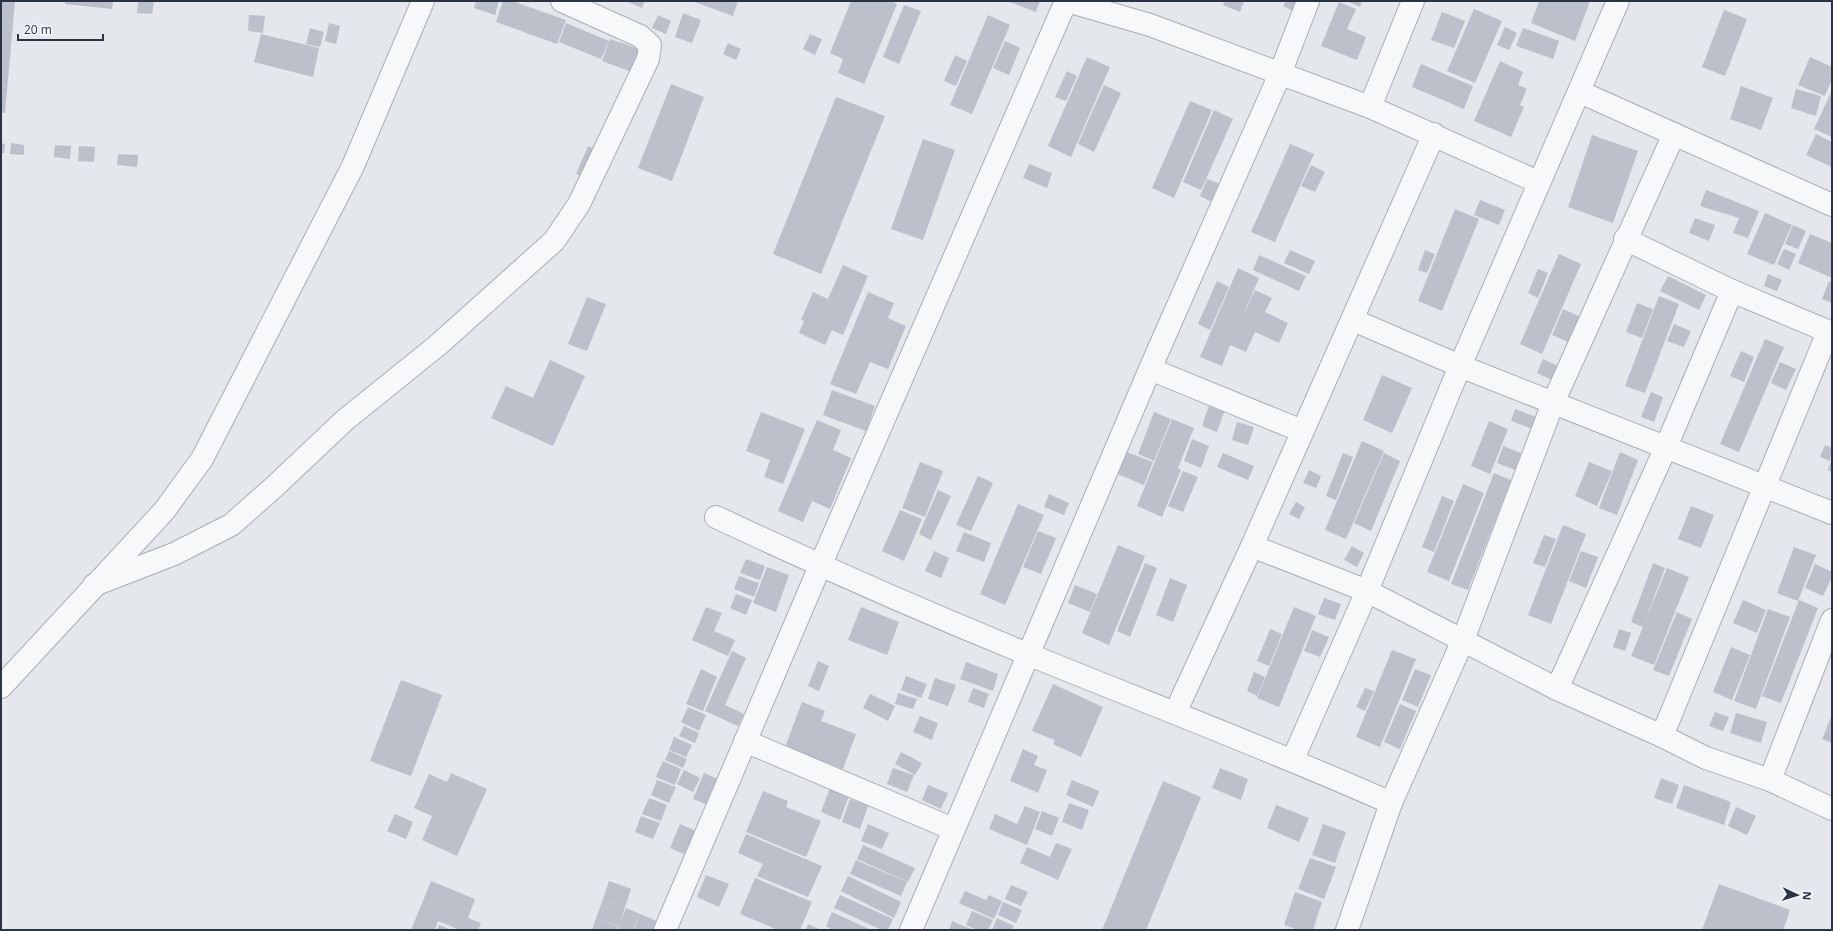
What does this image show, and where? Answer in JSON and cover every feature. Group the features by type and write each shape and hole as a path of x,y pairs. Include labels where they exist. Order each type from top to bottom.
{"street":[{"path":"1,687 164,511 202,459 353,166 423,1"},
{"path":"94,585 174,554 231,525 274,488 345,420 438,345 554,241 579,204 648,59 650,45 640,36 562,1"},
{"path":"665,930 820,566 1067,1 1150,24 1370,107 1434,134 1538,182"},
{"path":"911,930 1150,369 1280,74 1308,1"},
{"path":"1370,107 1413,1"},
{"path":"1293,759 1367,591 1538,182 1580,92 1618,1"},
{"path":"1580,92 1832,205"},
{"path":"1175,713 1252,546 1434,134"},
{"path":"1347,930 1391,803 1463,640 1553,402 1625,239 1674,134"},
{"path":"1625,239 1732,291 1830,332 1662,736"},
{"path":"1557,689 1666,448 1732,291"},
{"path":"1353,320 1460,366 1832,513"},
{"path":"1150,369 1302,431"},
{"path":"716,517 820,566 1028,654 1293,759 1391,803"},
{"path":"1252,546 1367,591 1557,689 1662,736 1706,758 1770,780 1832,809"},
{"path":"1770,780 1832,620"},
{"path":"745,741 953,829"}],"building":[{"path":"1,1 15,1 5,113 1,113"},
{"path":"65,1 113,1 112,9 65,4"},
{"path":"138,1 154,1 152,14 137,13"},
{"path":"476,1 499,1 495,15 474,8"},
{"path":"503,1 512,1 566,20 557,44 496,22"},
{"path":"626,1 645,1 642,8"},
{"path":"692,1 738,1 733,16"},
{"path":"851,1 891,1 897,4 864,84 838,73 843,59 830,53"},
{"path":"1007,1 1040,1 1036,12"},
{"path":"1225,1 1244,1 1240,12 1223,5"},
{"path":"1286,1 1300,1 1295,12 1283,6"},
{"path":"1347,1 1362,1 1360,7"},
{"path":"1539,1 1590,1 1575,41 1531,23"},
{"path":"1339,2 1356,9 1347,29 1366,37 1357,60 1321,46"},
{"path":"904,5 921,11 899,64 883,57"},
{"path":"1474,9 1502,21 1475,83 1447,71"},
{"path":"1724,10 1747,19 1725,76 1702,67"},
{"path":"1442,12 1465,21 1454,48 1431,40"},
{"path":"683,13 701,20 692,43 675,37"},
{"path":"249,15 265,16 263,33 248,31"},
{"path":"658,15 671,21 666,34 652,28"},
{"path":"988,15 1010,25 972,114 950,105"},
{"path":"329,23 340,26 336,44 325,41"},
{"path":"566,23 609,41 601,59 559,42"},
{"path":"1505,27 1517,33 1509,50 1497,45"},
{"path":"310,28 324,32 320,47 306,44"},
{"path":"1523,28 1559,41 1553,59 1516,46"},
{"path":"261,34 319,48 313,77 254,62"},
{"path":"810,34 822,39 815,55 803,49"},
{"path":"610,39 645,51 637,74 602,61"},
{"path":"1005,41 1020,48 1009,75 993,68"},
{"path":"728,43 741,49 736,60 723,54"},
{"path":"955,55 967,61 956,86 944,81"},
{"path":"1087,57 1110,67 1071,157 1048,146"},
{"path":"1810,57 1832,67 1832,79 1825,96 1798,85"},
{"path":"1500,61 1523,72 1518,85 1527,89 1520,105 1524,107 1511,137 1474,121"},
{"path":"1421,64 1473,86 1464,109 1412,87"},
{"path":"1067,71 1077,76 1066,101 1055,97"},
{"path":"671,84 704,97 672,181 638,168"},
{"path":"1104,85 1121,93 1094,152 1078,144"},
{"path":"1741,86 1773,98 1761,130 1730,119"},
{"path":"1796,89 1821,96 1816,116 1791,108"},
{"path":"1832,90 1832,137 1814,129"},
{"path":"836,97 885,116 821,274 773,254"},
{"path":"1190,101 1212,110 1174,198 1152,188"},
{"path":"1214,110 1233,119 1201,190 1183,182"},
{"path":"1816,134 1832,142 1832,167 1806,155"},
{"path":"1592,135 1638,151 1613,223 1568,207"},
{"path":"923,139 955,150 923,240 891,229"},
{"path":"1,143 5,144 4,153 1,153"},
{"path":"11,143 24,145 24,155 10,154"},
{"path":"1290,144 1314,154 1275,242 1251,232"},
{"path":"55,145 71,146 70,159 54,157"},
{"path":"79,146 95,147 94,162 78,161"},
{"path":"588,146 601,152 589,179 576,174"},
{"path":"118,154 138,155 137,167 117,165"},
{"path":"1029,164 1052,173 1047,188 1023,178"},
{"path":"1311,165 1325,172 1315,192 1301,186"},
{"path":"1207,179 1220,184 1212,202 1200,196"},
{"path":"1706,190 1759,211 1748,238 1733,233 1739,218 1700,206"},
{"path":"1480,200 1505,210 1499,225 1474,215"},
{"path":"1455,209 1479,219 1442,311 1418,301"},
{"path":"1765,213 1792,225 1774,265 1747,254"},
{"path":"1695,218 1715,225 1709,241 1689,233"},
{"path":"1793,225 1806,231 1798,249 1785,244"},
{"path":"1810,234 1832,243 1832,278 1798,263"},
{"path":"1784,249 1796,254 1789,270 1777,264"},
{"path":"1290,250 1315,261 1309,274 1284,263"},
{"path":"1425,250 1435,254 1427,273 1418,270"},
{"path":"1559,254 1581,264 1542,354 1520,344"},
{"path":"1259,255 1306,276 1299,291 1253,270"},
{"path":"843,265 868,276 843,335 832,330 825,345 799,333 804,321 801,320 813,292 828,299"},
{"path":"1238,268 1259,278 1241,320 1255,290 1272,298 1265,312 1288,323 1279,343 1255,332 1246,352 1230,345 1222,366 1200,357"},
{"path":"1538,269 1548,273 1538,298 1528,293"},
{"path":"1768,274 1782,280 1777,291 1764,286"},
{"path":"1668,276 1706,295 1699,310 1660,291"},
{"path":"1217,281 1229,287 1210,330 1198,324"},
{"path":"1829,281 1832,282 1832,303 1822,299"},
{"path":"868,292 894,303 888,318 906,326 888,369 870,362 856,394 830,384"},
{"path":"1659,296 1679,304 1645,393 1625,386"},
{"path":"587,297 606,304 587,351 568,344"},
{"path":"1637,303 1653,309 1642,338 1626,332"},
{"path":"1563,309 1581,317 1570,343 1552,335"},
{"path":"1674,324 1691,331 1684,347 1667,341"},
{"path":"1765,339 1784,347 1739,452 1720,444"},
{"path":"1741,351 1754,357 1744,382 1730,376"},
{"path":"1543,359 1558,366 1552,380 1537,373"},
{"path":"550,360 585,376 553,446 491,418 506,386 533,398"},
{"path":"1780,362 1796,369 1786,390 1771,383"},
{"path":"1382,375 1412,388 1392,433 1363,420"},
{"path":"832,390 875,406 866,431 823,415"},
{"path":"1651,392 1663,397 1654,422 1641,417"},
{"path":"1209,406 1224,412 1217,432 1202,426"},
{"path":"1515,409 1538,418 1533,429 1511,421"},
{"path":"761,412 805,429 783,484 764,477 770,460 746,451"},
{"path":"1154,412 1171,419 1154,461 1138,454"},
{"path":"1172,419 1194,428 1178,468 1181,470 1162,517 1137,506"},
{"path":"817,420 841,430 833,450 851,458 830,509 812,501 803,522 778,511"},
{"path":"1489,421 1508,429 1490,474 1471,466"},
{"path":"1237,422 1254,427 1248,445 1232,440"},
{"path":"1192,439 1209,446 1201,468 1184,461"},
{"path":"1362,441 1384,451 1346,539 1325,530"},
{"path":"1825,445 1832,448 1830,461 1820,457"},
{"path":"1503,446 1521,453 1515,470 1497,463"},
{"path":"1119,449 1153,462 1144,485 1110,471"},
{"path":"1620,452 1638,460 1617,515 1599,508"},
{"path":"1223,453 1254,466 1248,480 1217,467"},
{"path":"1343,453 1353,457 1336,500 1326,496"},
{"path":"1384,453 1400,461 1371,531 1354,523"},
{"path":"1832,459 1832,472 1828,470"},
{"path":"920,462 943,471 925,517 902,508"},
{"path":"1589,462 1612,471 1597,506 1575,496"},
{"path":"1309,470 1321,476 1316,488 1303,483"},
{"path":"1183,471 1198,477 1183,512 1168,506"},
{"path":"1494,473 1511,480 1468,590 1451,584"},
{"path":"978,476 993,483 971,531 956,525"},
{"path":"1463,484 1484,493 1449,581 1427,572"},
{"path":"938,490 951,496 931,540 919,534"},
{"path":"1049,494 1069,503 1064,515 1044,507"},
{"path":"1442,496 1454,501 1434,552 1422,547"},
{"path":"1296,502 1305,507 1299,519 1289,514"},
{"path":"1018,504 1044,515 1005,605 980,594"},
{"path":"1691,506 1714,515 1701,548 1678,539"},
{"path":"900,510 922,519 904,561 882,551"},
{"path":"1563,525 1586,534 1551,624 1528,615"},
{"path":"1038,531 1056,538 1041,574 1023,567"},
{"path":"964,532 991,543 984,562 956,551"},
{"path":"1544,535 1556,539 1545,567 1533,563"},
{"path":"1118,545 1145,556 1109,645 1082,633"},
{"path":"1352,546 1364,553 1357,567 1344,560"},
{"path":"1794,547 1816,555 1798,601 1777,593"},
{"path":"934,551 949,558 941,578 925,571"},
{"path":"1581,551 1598,557 1586,588 1569,581"},
{"path":"746,559 765,566 760,580 740,573"},
{"path":"1145,563 1157,568 1130,637 1117,631"},
{"path":"1653,563 1665,568 1644,624 1667,568 1689,577 1654,665 1631,656 1643,627 1631,622"},
{"path":"1815,564 1832,572 1832,577 1823,596 1805,588"},
{"path":"767,567 789,575 776,612 753,603"},
{"path":"739,576 759,583 754,597 734,589"},
{"path":"1170,578 1187,585 1173,622 1156,615"},
{"path":"1075,585 1097,594 1090,612 1068,603"},
{"path":"736,594 752,600 746,615 730,608"},
{"path":"1324,598 1341,604 1335,620 1318,614"},
{"path":"1743,600 1766,610 1757,633 1733,623"},
{"path":"1799,600 1818,608 1781,703 1762,696"},
{"path":"706,607 722,613 714,631 735,640 728,656 692,640"},
{"path":"861,607 899,622 887,655 848,640"},
{"path":"1294,607 1316,616 1279,707 1257,698"},
{"path":"1768,609 1790,617 1756,709 1734,701"},
{"path":"1677,612 1692,619 1669,676 1653,670"},
{"path":"1270,629 1282,634 1269,666 1257,661"},
{"path":"1619,629 1631,633 1625,651 1613,647"},
{"path":"1312,630 1329,637 1320,657 1304,651"},
{"path":"1731,647 1750,655 1732,700 1713,692"},
{"path":"1392,650 1416,659 1380,747 1356,737"},
{"path":"732,651 746,658 725,705 744,714 738,726 705,711"},
{"path":"818,661 829,666 819,691 808,686"},
{"path":"966,662 998,674 993,691 960,679"},
{"path":"701,669 717,677 703,711 686,704"},
{"path":"1415,669 1431,675 1418,707 1402,700"},
{"path":"1254,672 1265,677 1257,696 1247,691"},
{"path":"906,676 927,684 921,698 901,690"},
{"path":"935,678 956,685 948,706 928,699"},
{"path":"401,680 442,695 411,776 370,761"},
{"path":"1053,684 1103,707 1081,757 1053,744 1055,740 1032,731"},
{"path":"973,688 989,694 984,708 968,702"},
{"path":"1365,688 1374,691 1365,711 1356,707"},
{"path":"898,693 917,699 913,709 895,704"},
{"path":"870,694 895,706 888,721 863,708"},
{"path":"802,702 825,711 821,721 856,734 843,769 785,747"},
{"path":"1400,704 1416,711 1400,749 1384,742"},
{"path":"688,707 706,715 699,731 681,722"},
{"path":"1715,712 1729,717 1723,731 1709,726"},
{"path":"1736,713 1767,722 1761,743 1730,733"},
{"path":"1832,715 1832,743 1822,739"},
{"path":"920,716 938,723 932,740 913,732"},
{"path":"684,726 699,733 695,743 679,736"},
{"path":"674,737 692,745 686,757 669,750"},
{"path":"1023,749 1038,756 1034,765 1047,770 1038,793 1010,781"},
{"path":"669,751 687,759 683,768 665,760"},
{"path":"901,752 922,763 915,775 895,764"},
{"path":"663,761 681,769 675,785 656,777"},
{"path":"893,768 914,775 907,792 887,784"},
{"path":"1220,768 1248,779 1241,800 1212,788"},
{"path":"684,770 700,778 693,792 677,784"},
{"path":"451,773 487,789 457,856 422,840 432,816 414,808 429,774 447,782"},
{"path":"704,773 718,779 708,805 693,799"},
{"path":"1661,778 1679,785 1672,804 1654,798"},
{"path":"657,780 676,787 669,803 651,795"},
{"path":"1072,780 1099,791 1093,807 1066,795"},
{"path":"1163,781 1201,797 1146,930 1102,930"},
{"path":"928,785 948,793 941,809 922,800"},
{"path":"1684,785 1731,802 1724,825 1676,808"},
{"path":"830,788 849,796 840,820 821,812"},
{"path":"763,791 788,801 786,807 821,821 806,857 746,832"},
{"path":"649,798 667,805 661,821 642,814"},
{"path":"850,799 868,806 860,829 842,822"},
{"path":"1069,803 1089,810 1082,830 1062,822"},
{"path":"1276,805 1309,818 1299,842 1267,828"},
{"path":"1025,806 1040,812 1027,845 989,829 995,814 1017,824"},
{"path":"1736,807 1756,816 1747,835 1728,826"},
{"path":"1042,811 1059,818 1052,836 1035,829"},
{"path":"395,814 413,822 406,839 387,831"},
{"path":"641,816 660,823 653,839 635,832"},
{"path":"680,824 696,831 686,855 670,848"},
{"path":"868,824 889,833 882,849 861,841"},
{"path":"1323,824 1346,832 1335,863 1312,855"},
{"path":"746,834 822,866 808,897 757,876 763,864 738,853"},
{"path":"1056,843 1072,849 1058,880 1020,863 1027,847 1050,857"},
{"path":"863,845 915,868 908,882 857,859"},
{"path":"1310,858 1336,867 1324,899 1298,889"},
{"path":"856,860 907,882 901,896 850,874"},
{"path":"706,875 729,884 719,907 697,897"},
{"path":"848,876 901,902 894,918 841,891"},
{"path":"755,878 812,902 800,930 778,930 740,914"},
{"path":"431,881 475,899 468,918 481,923 478,930 460,930 438,921 435,930 411,930"},
{"path":"609,881 631,889 625,907 603,899"},
{"path":"1719,884 1790,910 1783,930 1702,930"},
{"path":"1011,885 1028,892 1021,906 1005,899"},
{"path":"965,891 986,900 989,895 1002,901 994,919 959,903"},
{"path":"1295,892 1322,902 1313,930 1298,930 1284,925"},
{"path":"840,895 893,919 888,930 882,930 834,908"},
{"path":"603,899 625,907 620,923 626,908 640,914 633,930 621,930 617,928 619,926 596,918"},
{"path":"1003,902 1022,910 1016,923 998,915"},
{"path":"972,911 993,920 988,930 977,930 966,925"},
{"path":"832,912 871,930 833,930 826,926"},
{"path":"640,914 659,922 656,930 634,930"},
{"path":"596,918 618,926 616,930 592,930"},
{"path":"997,918 1014,926 1012,930 992,930"},
{"path":"952,921 973,930 949,930"},
{"path":"808,924 821,930 806,930"},
{"path":"439,925 451,930 437,930"}]}
